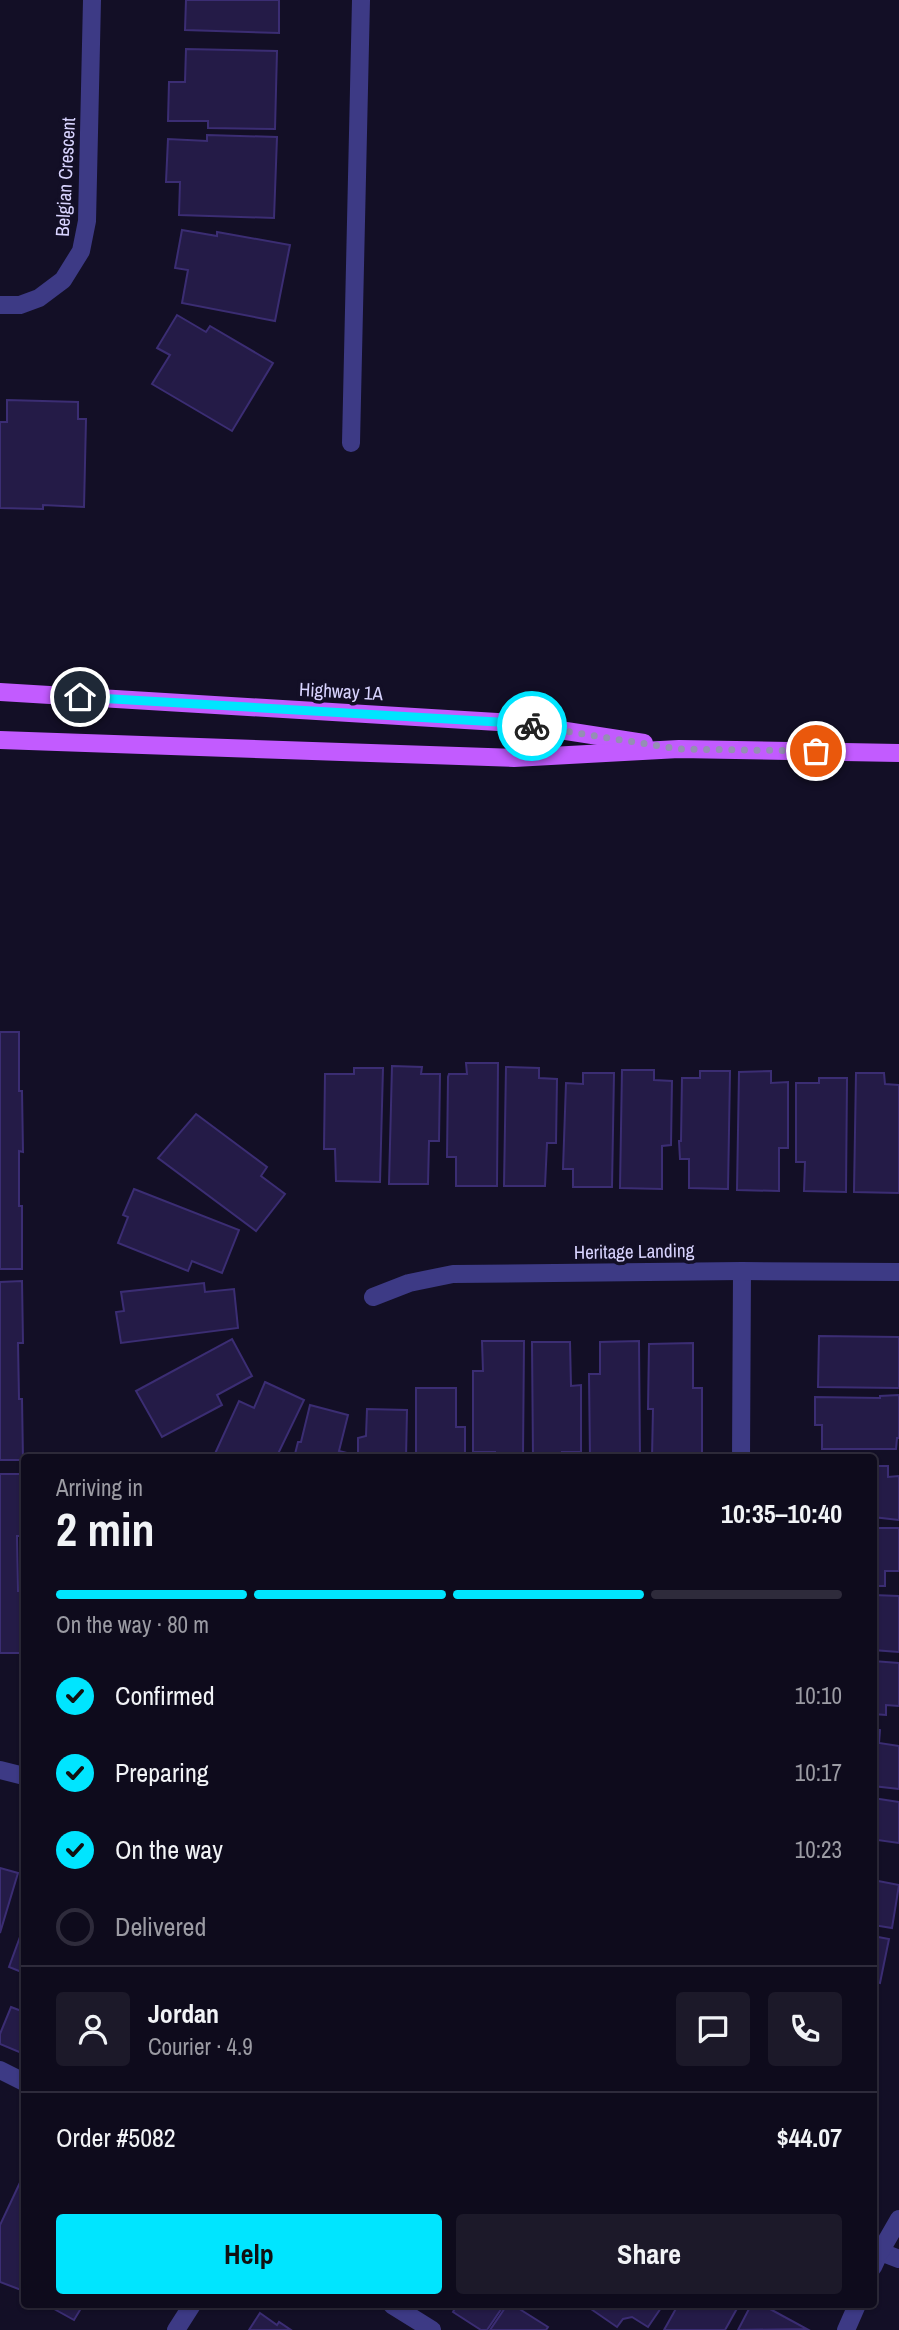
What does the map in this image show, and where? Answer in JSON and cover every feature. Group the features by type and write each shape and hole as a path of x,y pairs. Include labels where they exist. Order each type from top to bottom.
{"main road":[{"name":"Highway 1A","path":"0,692 514,723 679,749"},
{"name":"Highway 1A","path":"0,740 514,758 679,749 899,753"}],"street":[{"name":"Belgian Crescent","path":"0,305 20,305 39,298 63,280 81,251 86,221 92,0"},
{"path":"351,443 361,0"},
{"path":"741,1454 743,1271"},
{"name":"Heritage Landing","path":"373,1297 409,1283 453,1274 899,1272"},
{"path":"0,1770 21,1775"},
{"path":"0,2070 21,2080"},
{"path":"877,2253 899,2219"},
{"path":"877,2256 899,2259"},
{"path":"176,2330 190,2308"},
{"path":"397,2308 432,2330"},
{"path":"846,2330 856,2308"}],"building":[{"path":"186,0 279,0 279,33 185,30"},
{"path":"186,49 277,51 275,129 208,128 208,121 168,121 169,82 185,82"},
{"path":"207,135 277,137 274,218 179,215 180,182 166,182 168,139 207,141"},
{"path":"182,230 217,236 217,232 290,245 275,321 182,303 188,270 175,268"},
{"path":"177,315 206,332 210,326 273,363 232,431 152,384 170,355 157,348"},
{"path":"7,400 78,402 78,419 86,419 84,507 43,505 43,509 0,508 0,422 7,422"},
{"path":"0,1032 19,1032 23,1152 19,1151 22,1269 0,1269"},
{"path":"466,1063 498,1063 497,1186 456,1186 456,1157 447,1157 448,1077 449,1074 467,1074"},
{"path":"392,1066 422,1067 421,1074 440,1074 439,1141 429,1141 428,1184 389,1184"},
{"path":"506,1067 539,1068 539,1078 557,1079 556,1143 547,1143 545,1186 504,1186"},
{"path":"354,1068 383,1068 380,1182 336,1181 335,1149 324,1149 325,1074 354,1074"},
{"path":"622,1070 654,1070 654,1080 672,1081 671,1145 662,1146 662,1189 620,1188"},
{"path":"700,1071 730,1071 728,1189 689,1188 689,1159 680,1159 682,1078 700,1078"},
{"path":"771,1071 771,1083 788,1082 788,1148 779,1148 779,1191 737,1190 739,1072"},
{"path":"583,1073 614,1073 612,1187 573,1187 573,1169 563,1169 566,1083 583,1084"},
{"path":"856,1073 884,1073 885,1084 899,1085 899,1193 854,1192"},
{"path":"819,1078 847,1078 846,1192 804,1191 805,1162 796,1162 796,1083 819,1083"},
{"path":"196,1114 267,1167 261,1176 285,1194 256,1231 158,1158"},
{"path":"134,1189 239,1230 222,1273 192,1261 188,1271 118,1243 128,1217 123,1215"},
{"path":"22,1281 23,1343 18,1343 19,1399 22,1399 21,1460 0,1460 0,1282"},
{"path":"204,1283 205,1292 234,1289 238,1328 121,1343 116,1312 124,1311 121,1292"},
{"path":"819,1336 899,1337 899,1388 818,1387"},
{"path":"232,1339 252,1376 217,1395 222,1405 162,1437 136,1391"},
{"path":"482,1341 524,1341 523,1454 473,1452 473,1371 483,1371"},
{"path":"639,1341 640,1454 590,1454 589,1374 600,1374 600,1342"},
{"path":"532,1342 570,1342 571,1386 581,1385 581,1452 533,1454"},
{"path":"693,1343 693,1388 702,1388 702,1454 652,1454 653,1409 648,1409 649,1344"},
{"path":"265,1382 304,1400 278,1454 215,1454 239,1401 254,1408"},
{"path":"416,1388 456,1388 456,1427 465,1427 465,1454 416,1454"},
{"path":"899,1395 899,1438 896,1449 822,1449 822,1425 815,1425 815,1397 880,1398"},
{"path":"310,1405 348,1415 339,1451 347,1454 295,1454 298,1442 301,1442"},
{"path":"367,1409 407,1410 406,1454 358,1454 358,1438 366,1436"},
{"path":"877,1466 888,1466 888,1477 899,1476 899,1520 877,1517"},
{"path":"0,1474 21,1474 21,1536 17,1536 18,1591 21,1591 21,1653 0,1653"},
{"path":"877,1528 899,1528 899,1571 885,1571 885,1586 877,1586"},
{"path":"877,1595 899,1596 899,1652 877,1650"},
{"path":"877,1661 899,1663 899,1706 886,1705 886,1715 877,1714"},
{"path":"877,1730 880,1730 879,1743 899,1746 899,1789 877,1786"},
{"path":"877,1799 899,1802 899,1843 878,1840 877,1845"},
{"path":"0,1868 18,1873 0,1933"},
{"path":"877,1881 899,1885 892,1928 877,1926"},
{"path":"21,1934 21,1972 9,1967"},
{"path":"877,1937 889,1939 880,1983 877,1982"},
{"path":"11,2007 21,2011 21,2053 0,2044 0,2034"},
{"path":"21,2180 21,2290 0,2282 0,2225"},
{"path":"52,2308 81,2308 74,2320"},
{"path":"455,2308 502,2308 487,2330 481,2330 453,2312"},
{"path":"505,2308 518,2308 548,2327 546,2330 490,2330"},
{"path":"589,2308 661,2308 648,2327 632,2317 623,2319 617,2327"},
{"path":"676,2308 737,2308 725,2330 664,2330"},
{"path":"749,2308 770,2309 807,2329 738,2330"},
{"path":"260,2313 277,2325 279,2322 291,2330 249,2330"}],"way so far":[{"path":"532,726 679,749 816,751"}],"route":[{"path":"80,697 532,726"}]}
